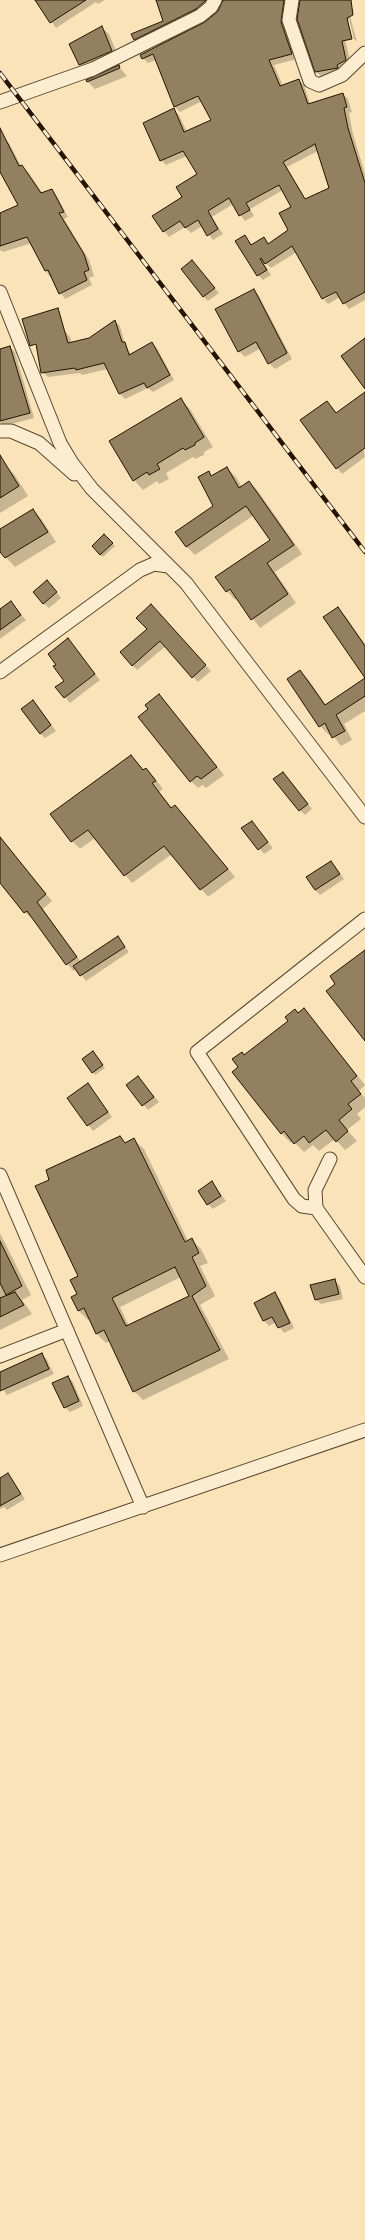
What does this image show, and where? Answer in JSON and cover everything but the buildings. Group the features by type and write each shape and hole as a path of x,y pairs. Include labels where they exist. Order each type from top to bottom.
{"street":[{"path":"0,102 93,69 200,16 211,7 215,0"},
{"path":"292,0 288,20 310,81 319,85 342,75 365,53"},
{"path":"0,292 60,443 92,489"},
{"path":"0,431 12,431 39,443 92,489 186,583 365,818"},
{"path":"0,672 140,570 154,564 168,566"},
{"path":"316,1208 302,1206 294,1199 197,1052 365,919"},
{"path":"330,1160 315,1190 316,1208 365,1277"},
{"path":"0,1175 143,1507"},
{"path":"0,1356 67,1330"},
{"path":"0,1555 365,1430"}],"railway":[{"path":"0,73 365,552"}]}
